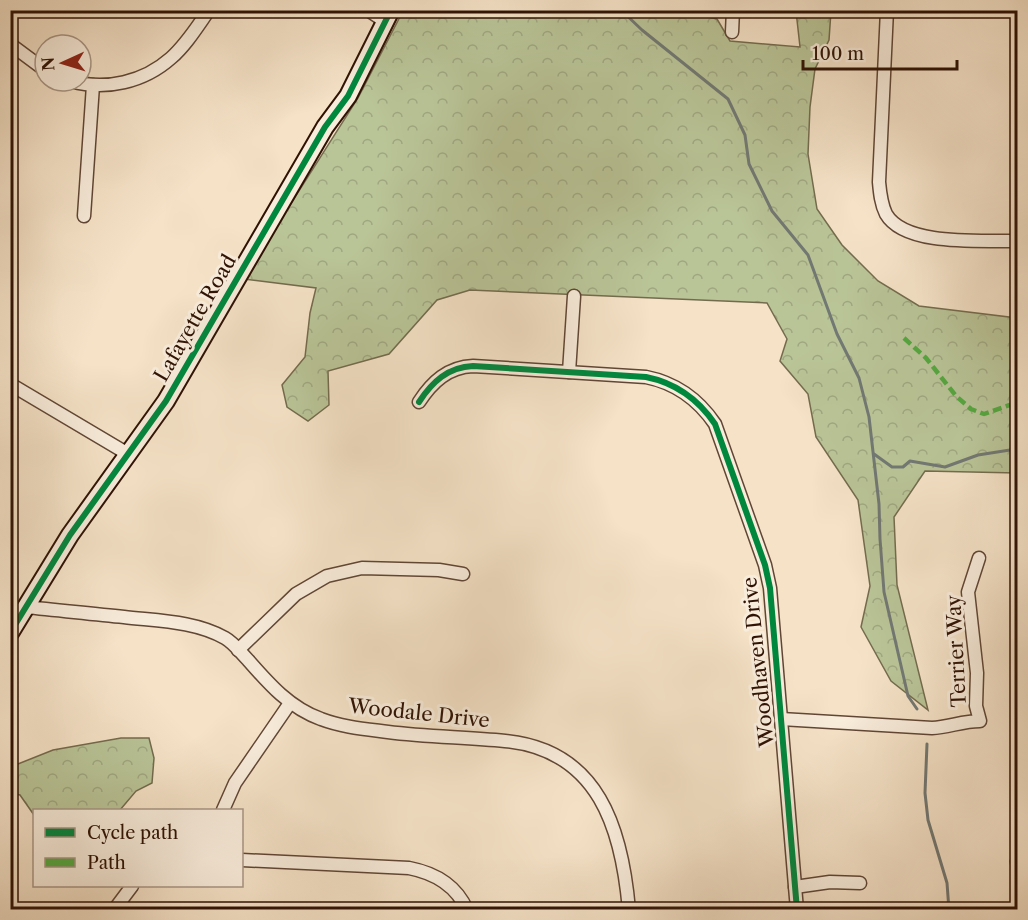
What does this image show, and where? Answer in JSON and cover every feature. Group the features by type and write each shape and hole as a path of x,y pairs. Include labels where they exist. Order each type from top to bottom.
{"main road":[{"name":"Lafayette Road","path":"10,633 70,535 165,401 325,127 348,96 388,16"}],"street":[{"path":"93,85 112,86 158,69 186,42 208,10"},
{"path":"368,10 388,16"},
{"path":"732,32 733,10"},
{"path":"887,10 879,182 882,205 886,214 901,228 914,234 945,239 1017,241"},
{"path":"10,44 33,61"},
{"path":"84,216 92,93"},
{"path":"569,372 574,296"},
{"name":"Woodhaven Drive","path":"419,402 428,388 440,378 462,366 646,377 662,380 691,397 715,424 765,565 770,588 797,909"},
{"path":"10,384 128,454"},
{"name":"Terrier Way","path":"780,719 932,728 952,726 963,721 980,721 976,706 977,673 968,592 980,558"},
{"path":"238,651 296,594 327,576 344,571 371,568 439,570 463,574"},
{"name":"Woodale Drive","path":"25,607 198,626 227,640 290,703 321,719 354,728 420,736 506,741 537,748 558,757 570,765 592,788 611,818 623,858 629,909"},
{"path":"223,809 235,783 290,703"},
{"path":"243,860 420,870 449,884 467,909"},
{"path":"1017,861 1017,870"},
{"path":"795,886 830,882 860,883"},
{"path":"114,909 130,887"}],"green space":[{"path":"403,11 685,11 717,19 730,41 800,47 796,11 831,11 829,40 815,69 810,107 808,154 817,209 842,245 878,281 919,306 1017,318 1017,473 925,471 894,517 897,585 928,710 891,681 861,627 870,586 858,500 816,437 808,394 780,361 787,339 767,303 470,290 437,300 389,354 328,371 329,405 308,421 287,407 282,385 305,357 310,313 316,288 243,279 358,98"},
{"path":"121,738 149,738 154,758 152,783 136,791 121,809 33,809 33,814 20,795 11,793 11,764 18,764 53,750"}],"waterway":[{"path":"621,10 642,30 728,99 745,135 749,164 772,211 808,255 837,334 859,378 869,417 879,504 884,592 908,696 917,709"},
{"path":"874,454 892,467 903,467 910,461 945,467 978,455 1010,450 1018,438"},
{"path":"927,744 925,793 928,820 947,883 949,910"}],"marked path":[{"path":"904,338 926,358 956,396 971,409 984,414 1018,402"}],"cycle path":[{"path":"10,633 70,535 166,401 325,127 348,96 391,10"},
{"path":"419,402 429,388 442,377 456,369 473,366 646,377 667,383 685,393 715,424 765,565 770,588 797,910"}]}
